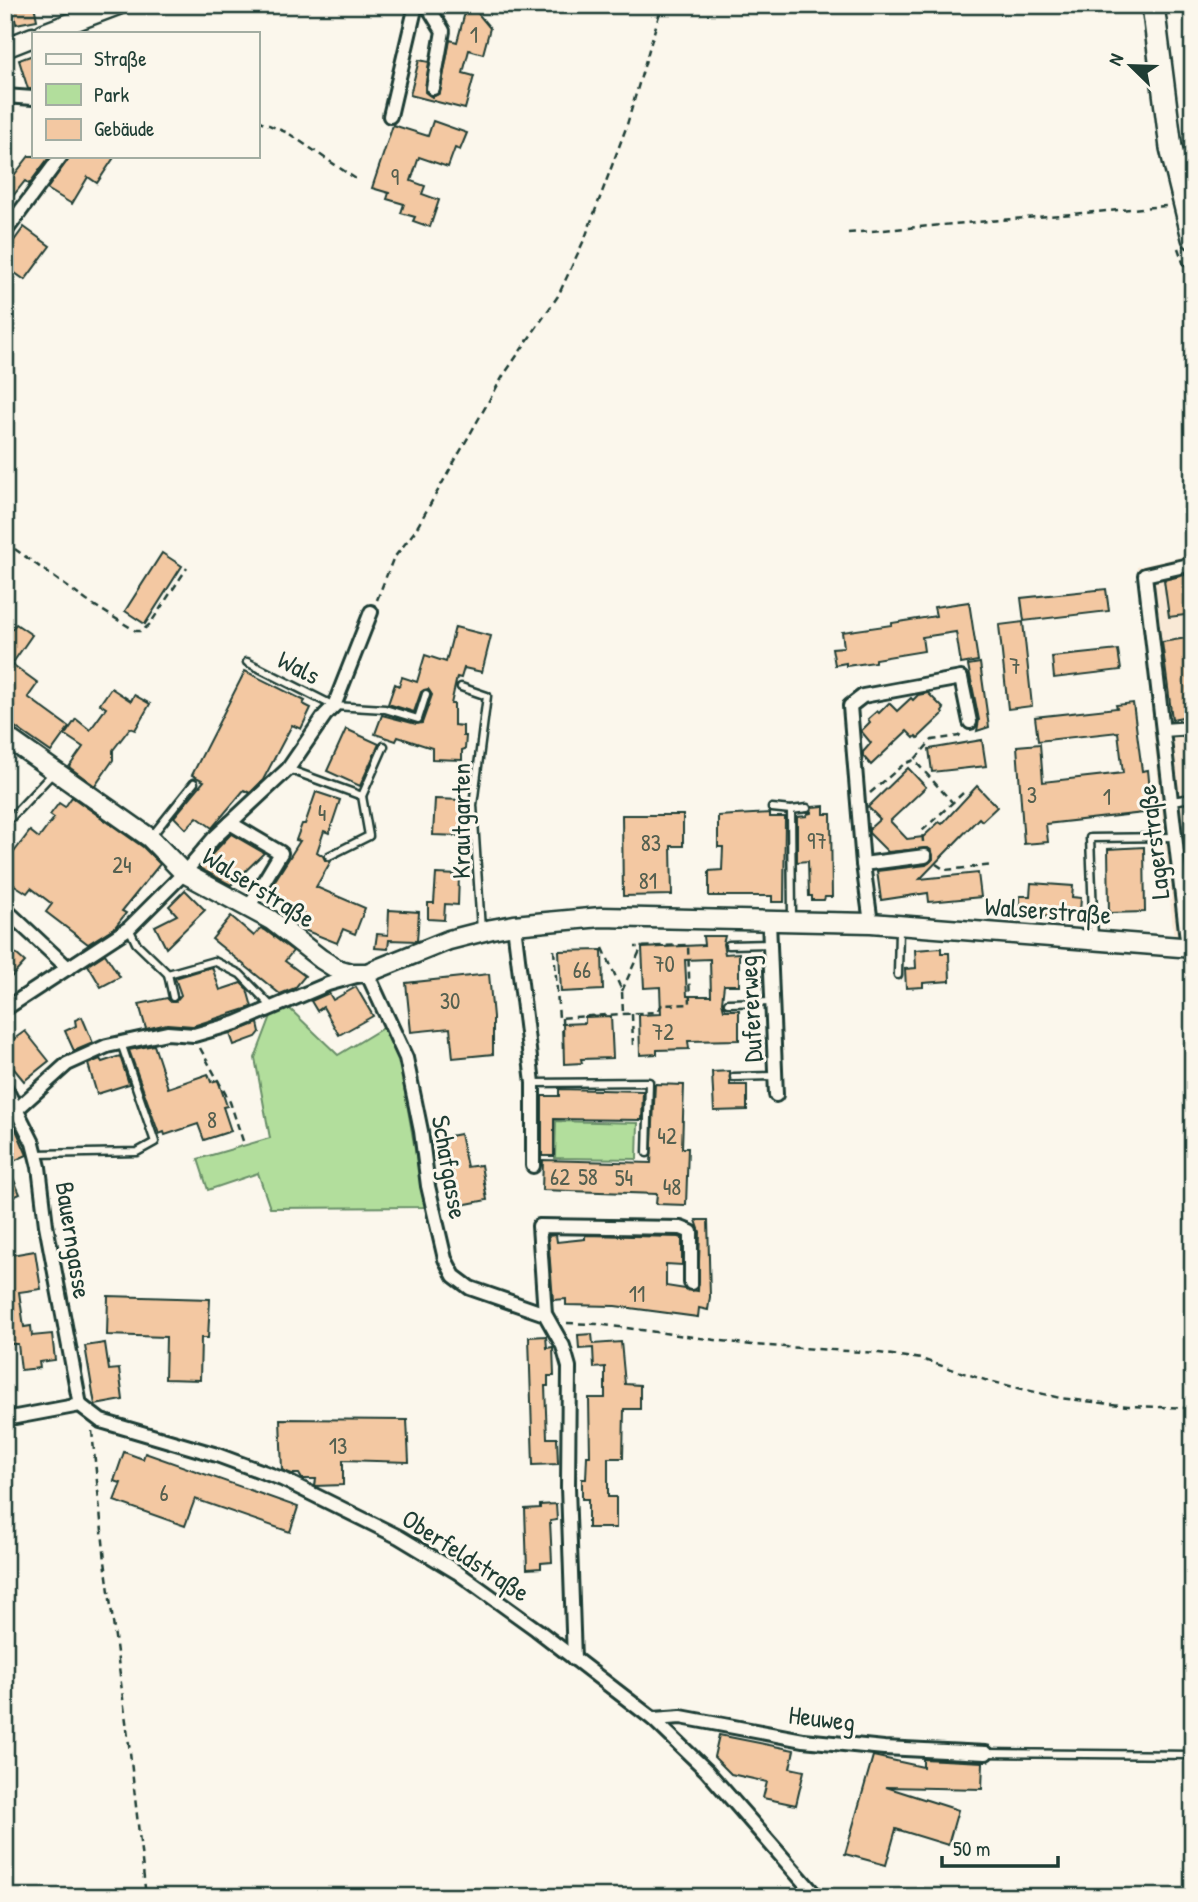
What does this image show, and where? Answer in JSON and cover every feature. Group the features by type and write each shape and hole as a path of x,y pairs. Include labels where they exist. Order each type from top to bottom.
{"main road":[{"path":"1153,5 1171,148 1193,238"}],"street":[{"path":"47,32 118,5"},
{"path":"390,116 416,5"},
{"path":"427,5 443,31 433,88"},
{"path":"5,48 32,37"},
{"path":"5,96 32,98"},
{"path":"5,232 60,158"},
{"name":"Lagerstraße","path":"1190,948 1145,575 1193,564"},
{"path":"5,1009 129,928 184,873 214,838 288,769 334,706 371,612"},
{"path":"871,923 863,864 850,706 863,696 961,678 970,722"},
{"path":"1163,730 1193,728"},
{"name":"Walserstraße","path":"5,736 150,838 184,873 271,920 337,969 351,973 367,973 428,948 514,925 639,917 871,923 1190,948"},
{"path":"230,823 281,853 248,908"},
{"path":"863,864 925,856"},
{"path":"5,909 68,968"},
{"name":"Dufererweg","path":"768,921 776,1095"},
{"path":"514,925 533,1083 533,1167"},
{"path":"16,1110 67,1064 107,1046 167,1033 194,1035 273,1009 328,984 367,973"},
{"name":"Schafgasse","path":"367,973 406,1058 421,1130 428,1186 444,1259 454,1276 470,1288 547,1319"},
{"name":"Bauerngasse","path":"5,1087 36,1154 46,1225 80,1405"},
{"path":"574,1659 568,1487 569,1367 563,1346 547,1319 539,1226 681,1228 691,1232 691,1283"},
{"path":"5,1419 80,1405"},
{"name":"Oberfeldstraße","path":"80,1405 101,1421 217,1455 282,1479 358,1516 457,1572 653,1719 708,1771 817,1897"},
{"name":"Heuweg","path":"653,1719 681,1717 816,1741 884,1748 986,1753"}],"lane":[{"name":"Wals","path":"247,662 334,706"},
{"name":"Krautgarten","path":"461,687 487,696 473,804 481,932"},
{"path":"334,706 385,709 418,719 426,694"},
{"path":"329,856 369,836 362,796 384,746"},
{"path":"288,769 362,796"},
{"path":"5,824 54,772"},
{"path":"150,838 194,783"},
{"path":"1171,801 1193,798"},
{"path":"772,808 807,808"},
{"path":"791,810 792,921"},
{"path":"1094,939 1090,838 1175,837"},
{"path":"898,975 899,925"},
{"path":"129,928 136,943 168,974 173,997"},
{"path":"729,945 769,944"},
{"path":"168,974 214,961 240,974 273,1009"},
{"path":"728,1003 772,1002"},
{"path":"36,1154 137,1152 155,1142 121,1042"},
{"path":"734,1077 775,1076"},
{"path":"533,1083 649,1082 647,1153"},
{"path":"986,1753 1193,1755"}],"path":[{"path":"371,612 393,559 415,531 503,376 558,296 585,238 626,128 662,5"},
{"path":"259,121 288,132 359,181"},
{"path":"848,233 1155,207"},
{"path":"5,542 87,601 136,631 142,631 150,624 187,568"},
{"path":"859,802 904,764 914,760 932,740 959,736 970,722"},
{"path":"914,760 952,802"},
{"path":"963,793 922,831 925,856 945,870 993,865"},
{"path":"562,1018 656,1013 662,1005 690,1004 688,945 635,947"},
{"path":"622,991 642,946"},
{"path":"603,948 622,991 623,1014"},
{"path":"554,950 563,1049"},
{"path":"632,1014 633,1046"},
{"path":"194,1035 204,1059 230,1102 243,1141"},
{"path":"547,1319 752,1345 879,1353 921,1359 985,1380 1060,1398 1128,1406 1193,1408"},
{"path":"80,1405 91,1427 146,1897"}],"shaded area":[{"path":"1193,554 1193,941 1174,939 1137,567"}],"green space":[{"path":"289,1008 338,1055 386,1026 398,1052 425,1207 270,1208 258,1173 208,1190 198,1159 270,1138 255,1058 271,1016"},
{"path":"556,1121 638,1123 637,1159 555,1158"}],"building":[{"path":"12,5 34,5 37,20 16,24"},
{"path":"467,5 471,5 490,28 483,54 469,50 463,73 474,76 465,109 410,95 419,60 429,62 425,92 432,97 440,93 450,40 457,42"},
{"path":"32,55 32,89 28,89 19,60"},
{"path":"433,121 467,133 460,150 455,148 448,167 419,157 411,181 425,186 422,194 439,200 430,227 413,221 415,217 401,213 404,204 387,199 389,193 372,188 393,125 428,136"},
{"path":"29,156 48,158 29,184 25,181 13,196 5,187"},
{"path":"69,158 114,158 97,183 88,177 72,204 47,189"},
{"path":"24,227 50,246 25,280 5,266 5,253"},
{"path":"162,553 182,566 145,624 125,611"},
{"path":"1193,573 1193,614 1169,617 1164,580"},
{"path":"1106,589 1109,611 1024,621 1021,598"},
{"path":"969,602 978,661 961,664 956,632 922,637 924,651 875,659 875,662 835,665 832,648 844,647 842,632 936,616 934,607"},
{"path":"1023,622 1032,706 1008,709 999,625"},
{"path":"16,624 32,635 12,664 38,683 28,697 69,727 51,752 5,720 5,638"},
{"path":"455,627 491,636 482,672 464,668 461,678 457,677 451,704 454,704 454,725 463,726 463,736 466,736 462,760 432,759 432,748 398,737 396,741 375,734 382,715 416,724 422,723 432,695 428,689 421,692 414,712 388,704 395,684 399,686 402,677 417,682 425,655 446,662"},
{"path":"1193,637 1193,715 1172,719 1162,642"},
{"path":"1118,650 1121,670 1054,678 1052,657"},
{"path":"980,663 989,727 977,731 979,720 968,665"},
{"path":"245,671 305,701 303,704 311,708 301,729 292,725 263,780 250,793 244,790 212,828 197,817 186,829 174,817 204,781 192,775"},
{"path":"111,688 131,701 134,695 150,704 135,730 130,728 113,750 113,760 95,786 69,767 83,747 65,735 76,719 90,730 106,708 100,704"},
{"path":"928,693 944,709 943,714 918,738 914,738 907,731 871,765 863,752 871,743 861,731 870,722 868,719 889,703 897,711 911,698 913,700 918,695"},
{"path":"1133,703 1142,771 1148,770 1152,812 1046,824 1048,842 1024,844 1017,746 1040,744 1043,782 1123,773 1118,732 1038,741 1035,717 1117,708 1116,705"},
{"path":"346,729 379,744 360,786 327,771"},
{"path":"982,740 986,766 932,772 929,749"},
{"path":"908,768 926,787 890,821 907,839 923,837 939,822 942,824 977,786 997,807 982,821 979,818 920,879 978,873 981,897 929,902 928,893 881,900 877,871 926,865 933,859 932,851 928,848 888,852 869,833 869,829 880,819 868,807"},
{"path":"316,792 340,800 329,833 324,831 317,852 325,860 331,861 316,887 365,908 355,934 343,929 337,943 299,928 305,915 267,893 300,841 296,840 302,824 305,824"},
{"path":"72,797 143,847 160,864 122,911 126,913 115,927 88,944 46,912 52,904 31,888 27,893 5,879 5,864 30,831 39,838 54,818 50,815 59,803 65,807"},
{"path":"435,799 462,800 461,836 433,835"},
{"path":"824,806 824,814 831,814 832,897 812,900 812,896 809,896 808,861 797,862 797,817 807,816 812,807"},
{"path":"770,813 770,817 785,817 784,902 772,902 772,896 709,896 709,871 722,870 723,847 718,847 718,816"},
{"path":"622,815 683,815 683,846 671,846 672,895 623,896"},
{"path":"231,834 264,853 231,885 199,868"},
{"path":"1144,847 1145,912 1109,913 1108,849"},
{"path":"436,874 459,875 458,905 445,904 444,920 428,919 428,903 434,903"},
{"path":"1031,883 1073,886 1072,897 1081,898 1080,912 1069,911 1069,918 1028,915 1029,908 1020,907 1020,896 1030,896"},
{"path":"185,890 205,910 166,948 155,926 177,915 169,906"},
{"path":"389,910 419,912 417,941 389,940 388,949 375,948 377,934 388,935"},
{"path":"231,916 254,936 261,928 293,951 285,961 305,976 295,988 280,994 212,939"},
{"path":"703,936 725,936 725,954 739,953 739,985 724,985 722,1002 724,1010 739,1010 739,1040 688,1041 689,1049 657,1050 657,1054 640,1055 639,1015 661,1014 660,987 644,988 642,948 704,945","holes":["710,959 711,996 687,996 685,960"]},
{"path":"5,944 25,962 5,984"},
{"path":"941,948 941,953 949,953 950,981 923,983 923,987 906,988 905,969 916,968 915,950"},
{"path":"602,950 603,990 561,992 559,951"},
{"path":"105,954 120,977 101,987 88,965"},
{"path":"212,967 220,990 241,983 247,989 252,1007 193,1026 167,1024 146,1029 139,1004 167,998 175,1002 181,995 175,978"},
{"path":"489,974 493,1054 453,1058 450,1028 411,1032 406,983"},
{"path":"356,987 373,1016 339,1035 323,1007 317,1011 311,1001 329,993 333,1000"},
{"path":"611,1016 613,1058 581,1059 582,1063 564,1064 563,1024 585,1023 585,1017"},
{"path":"82,1017 93,1043 74,1051 65,1031 76,1026 75,1020"},
{"path":"258,1023 260,1032 256,1037 234,1045 230,1034"},
{"path":"5,1028 14,1039 25,1031 49,1061 24,1081 5,1058"},
{"path":"154,1045 168,1088 208,1074 211,1082 218,1080 227,1106 223,1107 231,1131 204,1140 198,1124 165,1135 164,1132 159,1134 129,1050"},
{"path":"120,1056 129,1084 97,1094 88,1064"},
{"path":"730,1071 730,1085 747,1085 747,1110 714,1111 712,1072"},
{"path":"655,1084 684,1085 682,1148 688,1148 686,1205 656,1204 657,1194 542,1190 543,1160 651,1163"},
{"path":"559,1089 643,1091 642,1120 554,1119 554,1156 542,1156 542,1096 559,1096"},
{"path":"14,1125 27,1155 7,1164 20,1194 5,1201 5,1129"},
{"path":"460,1134 467,1167 481,1165 487,1200 461,1205 459,1190 455,1191 451,1166 446,1168 439,1138"},
{"path":"696,1220 708,1220 710,1297 708,1310 699,1308 698,1317 615,1306 566,1305 566,1299 553,1300 548,1236 556,1235 557,1242 585,1239 585,1235 682,1238 682,1265 666,1264 666,1286 698,1291 700,1232"},
{"path":"35,1251 41,1289 19,1292 24,1327 31,1326 32,1336 52,1334 55,1360 39,1362 40,1368 21,1370 18,1344 11,1344 5,1312 5,1256"},
{"path":"108,1296 210,1299 208,1338 201,1338 200,1380 165,1379 166,1337 107,1335"},
{"path":"592,1334 593,1344 621,1342 625,1384 640,1385 640,1409 624,1409 623,1458 608,1458 608,1497 616,1497 616,1528 588,1528 588,1499 582,1499 582,1479 586,1479 587,1456 590,1456 589,1398 605,1398 605,1367 594,1368 593,1348 579,1349 578,1335"},
{"path":"546,1336 547,1348 553,1347 554,1376 548,1376 548,1386 545,1386 547,1438 557,1438 558,1464 533,1465 529,1337"},
{"path":"105,1343 109,1370 119,1369 123,1400 95,1405 85,1346"},
{"path":"280,1419 407,1420 409,1462 343,1460 343,1485 315,1486 316,1479 302,1479 299,1474 282,1470"},
{"path":"124,1452 143,1459 145,1453 298,1507 290,1532 195,1499 185,1526 114,1501 121,1483 114,1481"},
{"path":"556,1504 557,1520 550,1521 552,1562 541,1563 541,1568 527,1569 525,1509"},
{"path":"719,1735 794,1750 790,1768 804,1771 796,1805 763,1798 767,1782 731,1774 714,1757"},
{"path":"873,1756 923,1767 923,1759 983,1762 982,1789 886,1787 958,1810 948,1845 896,1829 886,1865 845,1854"}]}
